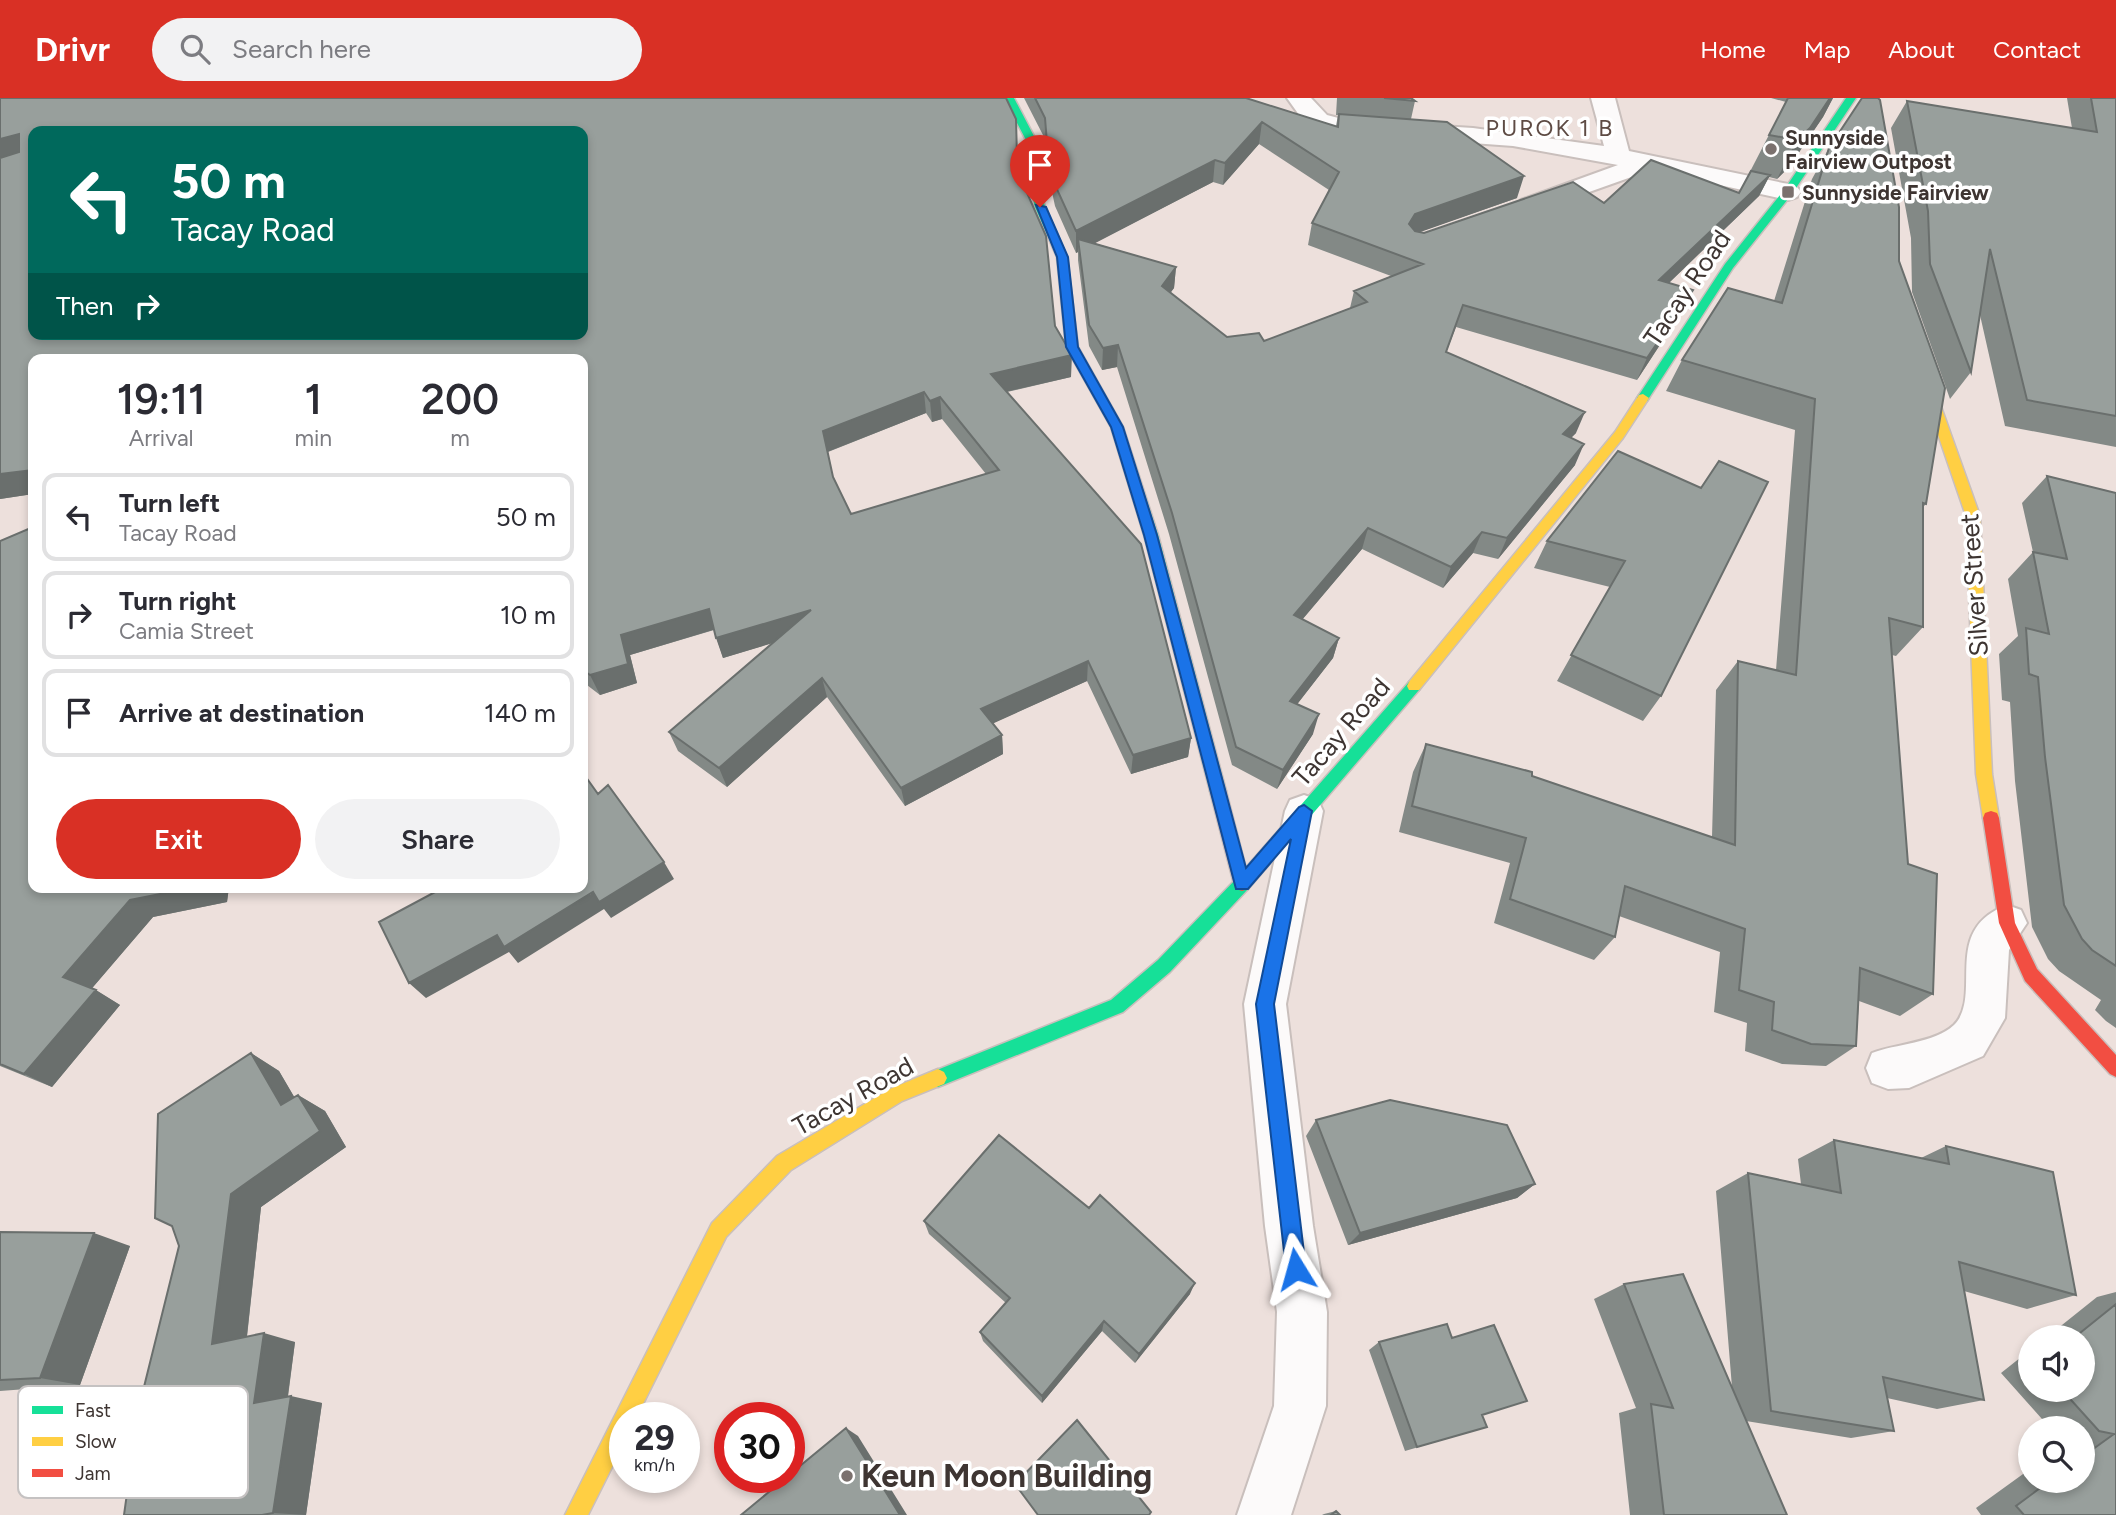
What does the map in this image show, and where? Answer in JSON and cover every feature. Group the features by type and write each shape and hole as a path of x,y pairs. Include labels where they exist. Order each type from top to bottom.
{"main road":[{"path":"1009,98 1031,140 1033,178 1040,207 1062,257 1072,347 1117,427 1151,535 1242,884"},
{"name":"Tacay Road","path":"633,1402 719,1230 784,1163 896,1095 1117,1006 1164,965 1242,884 1463,630 1619,435 1729,267 1855,101"},
{"name":"Silver Street","path":"1919,360 1973,516 1984,774 2007,923 2031,975 2116,1068"},
{"name":"Tacay Road","path":"576,1515 609,1450"}],"street":[{"path":"1299,98 1304,110 1312,117 1338,127 1473,135 1619,158 1788,192"},
{"path":"1602,98 1619,158"},
{"path":"1508,213 1647,164"},
{"path":"1264,1515 1300,1406 1302,1312 1289,1226 1265,1004 1304,811"},
{"path":"1888,1068 1909,1067 1968,1041 1983,1018 1989,943 2007,923"}],"building":[{"path":"0,98 1006,98 1016,119 1017,157 1024,186 1046,236 1055,326 1072,355 991,374 1141,544 1191,738 1133,755 1088,661 981,709 1002,735 901,788 822,678 719,768 669,732 811,610 716,638 709,609 621,635 628,664 588,674 588,354 28,354 28,471 0,474 0,158 19,152 19,134 0,139","holes":["924,392 930,401 940,397 999,470 851,514 833,477 823,431"]},
{"path":"1035,98 1246,98 1338,127 1339,114 1447,122 1524,176 1415,214 1409,224 1415,231 1424,233 1573,182 1604,203 1651,160 1739,193 1751,171 1770,175 1659,280 1693,290 1647,358 1463,305 1446,352 1585,412 1563,434 1584,444 1507,538 1482,532 1451,567 1368,528 1294,615 1339,638 1290,701 1319,714 1283,770 1236,747 1172,513 1118,345 1103,348 1089,325 1078,239 1176,267 1162,286 1227,337 1259,333 1264,341 1367,302 1354,291 1423,264 1312,223 1339,172 1262,122 1225,163 1215,160 1076,231 1055,185 1048,156 1045,118"},
{"path":"1384,98 1411,98 1415,101"},
{"path":"1788,98 1830,98 1810,128 1797,140 1769,135"},
{"path":"1862,98 1880,100 1899,207 1899,261 1945,388 1926,504 1923,503 1923,627 1889,618 1908,864 1937,874 1933,994 1860,968 1856,1046 1811,1044 1772,1030 1774,1002 1739,990 1745,929 1625,886 1615,937 1510,899 1526,838 1412,806 1426,744 1532,772 1532,776 1735,845 1738,661 1796,675 1815,399 1682,360 1728,288 1782,303 1829,148"},
{"path":"2091,98 2116,98 2116,416 2027,400 1990,249 1971,372 1930,264 1928,211 1907,101 2097,132"},
{"path":"1618,451 1701,488 1719,461 1768,482 1661,696 1571,655 1625,561 1547,541"},
{"path":"2047,476 2116,493 2116,966 2092,950 2082,939 2064,905 2045,757 2038,677 2029,674 2026,628 2049,634 2033,552 2067,559"},
{"path":"28,529 28,893 166,893 130,900 63,977 96,990 24,1074 0,1064 0,541"},
{"path":"588,780 598,794 608,785 664,862 599,902 593,892 504,947 497,935 409,983 379,922 433,893 588,893"},
{"path":"251,1053 281,1105 298,1095 320,1131 231,1194 212,1344 264,1333 254,1403 291,1396 273,1513 124,1515 126,1498 248,1498 248,1386 144,1386 179,1246 172,1226 155,1218 158,1114"},
{"path":"1390,1100 1507,1125 1535,1184 1360,1233 1316,1120"},
{"path":"999,1135 1089,1208 1100,1195 1195,1283 1139,1354 1104,1321 1042,1396 980,1332 1010,1298 924,1221"},
{"path":"1834,1140 1949,1164 1946,1146 2053,1172 2076,1295 1959,1262 1984,1400 1883,1377 1894,1431 1771,1411 1748,1173 1841,1193"},
{"path":"0,1232 94,1233 40,1378 0,1380"},
{"path":"1683,1274 1787,1515 1664,1515 1651,1404 1673,1408 1624,1284"},
{"path":"2116,1304 2116,1515 2024,1515 2016,1506 2034,1493 2095,1493 2095,1448 2114,1434 2099,1431 2095,1427 2095,1416 2085,1416 2073,1402 2095,1402 2095,1325 2090,1325"},
{"path":"1447,1324 1452,1338 1494,1325 1527,1401 1482,1415 1487,1427 1417,1447 1379,1342"},
{"path":"1077,1420 1151,1512 1149,1515 1038,1515 1015,1484"},
{"name":"Keun Moon Building","path":"846,1428 900,1515 741,1515 768,1493 805,1493 805,1462"}],"traffic: fast":[{"path":"1009,98 1031,140 1033,178 1040,207 1062,257 1072,347 1117,427 1151,535 1218,791"},
{"path":"1643,398 1729,266 1788,192 1851,98"},
{"path":"938,1078 1117,1006 1164,966 1242,884 1414,686"}],"traffic: slow":[{"path":"1923,373 1973,516 1984,774 1991,818"},
{"path":"1414,686 1619,435 1643,398"},
{"path":"633,1402 719,1230 784,1163 896,1095 938,1078"},
{"path":"576,1515 609,1450"}],"traffic: jam":[{"path":"1218,791 1242,884"},
{"path":"1991,818 2007,923 2031,975 2116,1068"}],"place":[{"name":"Sunnyside Fairview Outpost","path":"1771,149"},
{"name":"Sunnyside Fairview","path":"1788,192"},
{"name":"Keun Moon Building","path":"847,1476"}],"district":[{"name":"PUROK 1 B","path":"1550,128"}],"route":[{"path":"1040,207 1062,257 1064,295 1072,347 1117,427 1151,535 1242,884 1304,811 1265,1004 1296,1269"}]}
